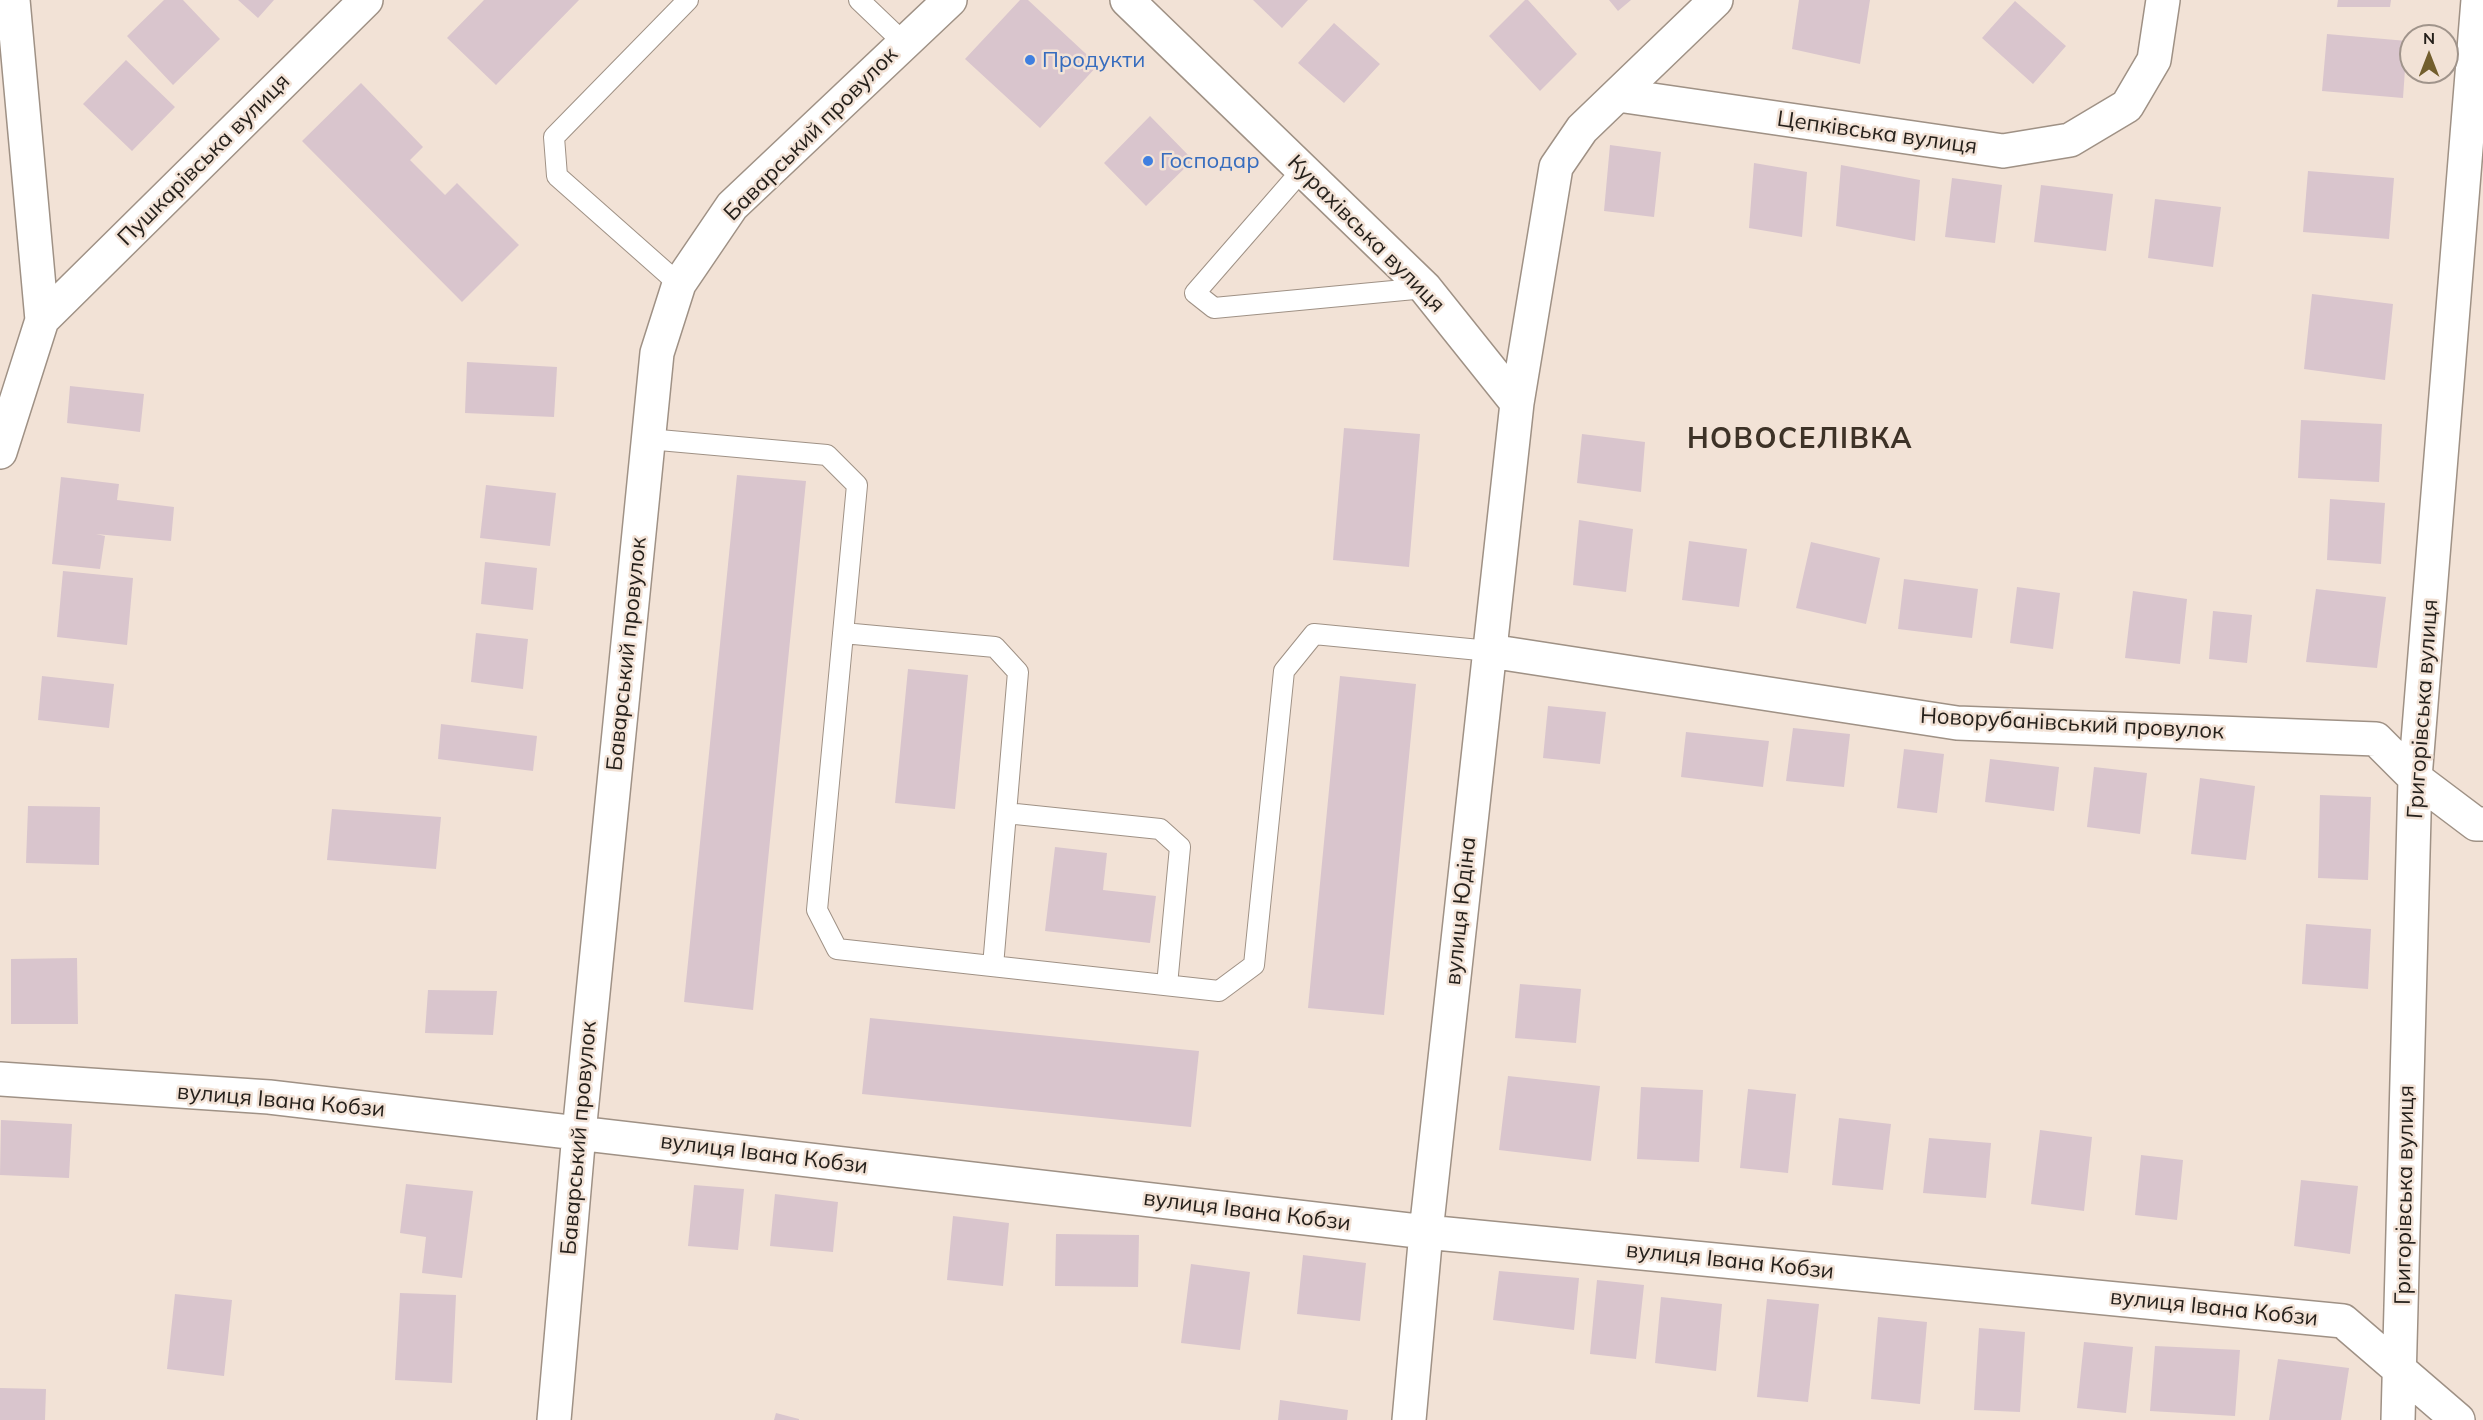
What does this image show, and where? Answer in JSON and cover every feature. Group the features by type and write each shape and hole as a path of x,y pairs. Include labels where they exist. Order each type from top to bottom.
{"street":[{"path":"0,452 42,320 13,0"},
{"name":"Пушкарівська вулиця","path":"42,320 366,0"},
{"name":"Баварський провулок","path":"554,1420 579,1133 657,353 679,284 732,206 950,0"},
{"name":"Курахівська вулиця","path":"1127,0 1425,288 1517,403"},
{"name":"вулиця Юдіна","path":"1409,1420 1426,1232 1517,403 1556,167 1582,129 1716,0"},
{"name":"Цепківська вулиця","path":"1618,95 2003,151 2070,140 2127,106 2154,60 2163,0"},
{"name":"Григорівська вулиця","path":"2398,1420 2415,778 2473,209 2478,0"},
{"name":"Новорубанівський провулок","path":"1490,651 1957,723 2376,740 2415,778 2476,824 2483,824"},
{"name":"вулиця Івана Кобзи","path":"0,1079 269,1097 1426,1232 2343,1321 2458,1420"}],"lane":[{"path":"679,284 557,176 554,137 688,0"},
{"path":"859,0 904,43"},
{"path":"1303,169 1194,293 1214,308 1425,288"},
{"path":"648,439 827,455 857,485 817,910 837,949 1219,991 1254,965 1284,671 1314,634 1490,651"},
{"path":"843,633 995,647 1018,672 993,966"},
{"path":"1006,813 1160,829 1180,847 1167,985"}],"building":[{"path":"164,0 183,0 220,39 173,85 127,36"},
{"path":"238,0 274,0 258,18"},
{"path":"484,0 579,0 496,85 447,38"},
{"path":"1020,0 1028,0 1098,65 1040,128 965,59"},
{"path":"1253,0 1308,0 1282,28"},
{"path":"1525,0 1528,0 1577,54 1540,91 1489,36"},
{"path":"1609,0 1631,0 1618,11"},
{"path":"1799,0 1870,0 1860,64 1792,49"},
{"path":"2338,0 2391,0 2390,7 2337,7"},
{"path":"2015,1 2066,46 2033,84 1982,38"},
{"path":"1334,23 1380,64 1344,103 1298,63"},
{"path":"2327,34 2399,40 2399,84 2404,84 2403,98 2322,91"},
{"path":"126,60 175,107 132,151 83,104"},
{"path":"361,83 423,147 410,160 445,195 457,183 519,245 462,302 302,141"},
{"path":"1150,116 1193,160 1146,206 1104,163"},
{"path":"1610,145 1661,152 1654,217 1604,211"},
{"path":"1754,163 1807,172 1802,237 1749,228"},
{"path":"1841,165 1920,180 1915,241 1836,226"},
{"path":"2308,171 2394,178 2389,239 2303,232"},
{"path":"1952,178 2002,185 1995,243 1945,237"},
{"path":"2041,185 2113,194 2106,251 2034,242"},
{"path":"2155,199 2221,207 2213,267 2148,258"},
{"path":"2312,294 2393,304 2385,380 2304,369"},
{"path":"467,362 557,367 554,417 465,413"},
{"path":"70,386 144,394 140,432 67,423"},
{"path":"2301,420 2382,424 2379,482 2298,478"},
{"path":"1344,428 1420,434 1409,567 1333,560"},
{"path":"1582,434 1645,442 1641,492 1577,483"},
{"path":"737,475 806,481 753,1010 684,1002"},
{"path":"61,477 119,484 117,500 174,507 171,541 96,534 105,536 100,569 52,564"},
{"path":"486,485 556,493 550,546 480,538"},
{"path":"2330,499 2385,503 2381,564 2327,560"},
{"path":"1579,520 1633,529 1626,592 1573,585"},
{"path":"1689,541 1747,549 1739,607 1682,600"},
{"path":"1811,542 1880,558 1866,624 1796,608"},
{"path":"485,562 537,568 533,610 481,604"},
{"path":"63,571 133,578 127,645 57,637"},
{"path":"1904,579 1978,589 1972,638 1898,629"},
{"path":"2017,587 2060,593 2053,649 2010,643"},
{"path":"2316,589 2386,597 2377,668 2306,662"},
{"path":"2133,591 2187,599 2180,664 2125,658"},
{"path":"2213,611 2252,615 2247,663 2209,659"},
{"path":"476,633 528,639 523,689 471,682"},
{"path":"908,669 968,675 955,809 895,803"},
{"path":"42,676 114,684 109,728 38,720"},
{"path":"1340,676 1416,684 1384,1015 1308,1008"},
{"path":"1548,706 1606,712 1600,764 1543,758"},
{"path":"441,724 537,736 533,771 438,759"},
{"path":"1793,728 1850,734 1844,787 1786,781"},
{"path":"1686,732 1769,741 1763,787 1681,777"},
{"path":"1904,749 1944,754 1937,813 1897,808"},
{"path":"1990,759 2059,767 2054,811 1985,802"},
{"path":"2094,767 2147,773 2140,834 2087,827"},
{"path":"2200,778 2255,786 2246,860 2191,854"},
{"path":"2320,795 2371,797 2368,880 2318,878"},
{"path":"28,806 100,807 99,865 26,863"},
{"path":"332,809 441,817 436,869 327,860"},
{"path":"1055,847 1107,853 1103,890 1156,896 1150,943 1045,931"},
{"path":"2306,924 2371,929 2368,989 2302,984"},
{"path":"77,958 78,1024 11,1024 11,959"},
{"path":"1520,984 1581,989 1576,1043 1515,1038"},
{"path":"428,990 497,991 493,1035 425,1033"},
{"path":"870,1018 1199,1051 1191,1127 862,1094"},
{"path":"1508,1076 1600,1086 1591,1161 1499,1150"},
{"path":"1641,1087 1703,1090 1699,1162 1637,1159"},
{"path":"1748,1089 1796,1094 1788,1173 1740,1168"},
{"path":"1839,1118 1891,1124 1883,1190 1832,1185"},
{"path":"1,1120 72,1124 69,1178 0,1175"},
{"path":"2040,1130 2092,1137 2084,1211 2031,1204"},
{"path":"1929,1138 1991,1143 1986,1198 1923,1193"},
{"path":"2141,1155 2183,1160 2177,1220 2135,1215"},
{"path":"2301,1180 2358,1186 2350,1254 2294,1246"},
{"path":"406,1184 473,1191 462,1278 422,1273 426,1237 400,1233"},
{"path":"694,1185 744,1189 738,1250 688,1246"},
{"path":"775,1194 838,1202 833,1252 770,1246"},
{"path":"953,1216 1009,1223 1003,1286 947,1280"},
{"path":"1056,1234 1139,1235 1138,1287 1055,1286"},
{"path":"1303,1255 1366,1263 1360,1321 1297,1314"},
{"path":"1191,1264 1250,1272 1240,1350 1181,1343"},
{"path":"1499,1271 1579,1278 1574,1330 1493,1320"},
{"path":"1597,1280 1644,1285 1636,1359 1590,1354"},
{"path":"400,1293 456,1295 452,1383 395,1380"},
{"path":"175,1294 232,1300 224,1376 167,1369"},
{"path":"1661,1297 1722,1304 1716,1371 1655,1363"},
{"path":"1767,1299 1819,1304 1808,1402 1757,1397"},
{"path":"1878,1317 1927,1322 1920,1404 1871,1399"},
{"path":"1979,1328 2025,1332 2020,1412 1974,1410"},
{"path":"2084,1342 2133,1347 2126,1413 2077,1408"},
{"path":"2155,1346 2240,1350 2235,1416 2150,1411"},
{"path":"2278,1359 2349,1368 2341,1420 2269,1420"},
{"path":"0,1388 46,1389 45,1420 0,1420"},
{"path":"1280,1400 1348,1410 1347,1420 1278,1420"},
{"path":"776,1413 799,1419 799,1420 774,1420"}],"place":[{"name":"Продукти","path":"1030,60"},
{"name":"Господар","path":"1148,161"}],"district":[{"name":"НОВОСЕЛІВКА","path":"1800,440"}]}
